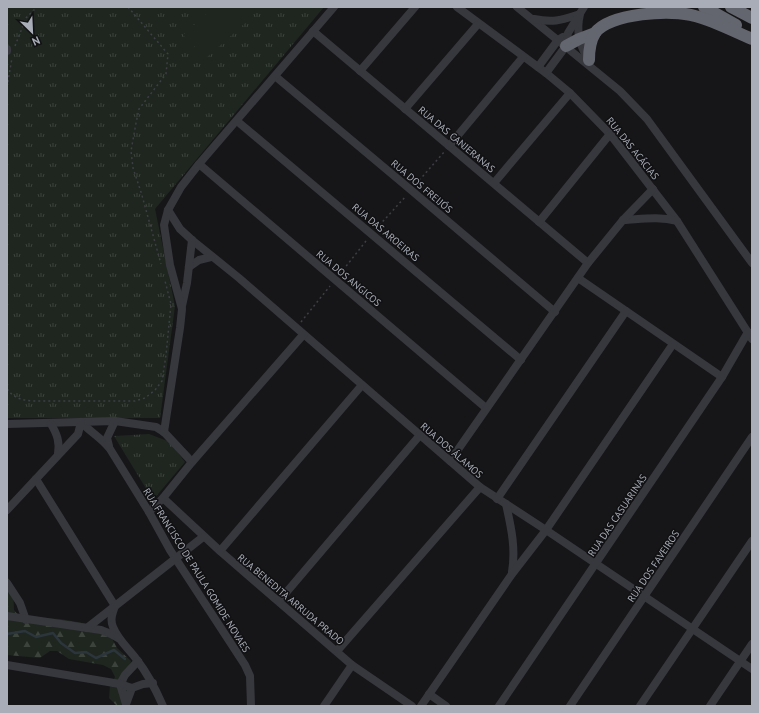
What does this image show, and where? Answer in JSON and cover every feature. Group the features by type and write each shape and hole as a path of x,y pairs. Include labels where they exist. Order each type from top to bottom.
{"highway":[{"path":"704,7 752,34"},
{"path":"731,7 752,18"},
{"path":"589,60 590,48 595,33 601,28 609,23 627,17 645,14 680,12 707,20 752,39"},
{"path":"562,43 573,36 595,33"}],"street":[{"path":"360,71 415,7"},
{"name":"RUA DAS ACÁCIAS","path":"457,7 546,73 570,93 610,134 677,221 750,336"},
{"path":"518,7 597,70 620,90 647,119 752,264"},
{"path":"182,309 170,265 166,243 164,225 168,210 181,187 199,164 332,9"},
{"path":"533,19 549,22 562,20 582,10"},
{"path":"573,36 582,10"},
{"path":"573,36 582,10"},
{"path":"405,109 478,24"},
{"name":"RUA DAS CANJERANAS","path":"313,31 588,263"},
{"path":"573,36 597,70"},
{"path":"538,68 562,43"},
{"path":"546,73 562,43"},
{"path":"449,146 523,57"},
{"name":"RUA DOS FREIJÓS","path":"275,76 555,312"},
{"path":"494,183 570,93"},
{"name":"RUA DAS AROEIRAS","path":"237,121 521,360"},
{"path":"539,222 610,134"},
{"name":"RUA DOS ANGICOS","path":"199,164 486,408"},
{"path":"450,461 588,263 623,220 653,189"},
{"name":"RUA DOS ÁLAMOS","path":"168,210 180,229 192,240 239,278 480,487 752,669"},
{"path":"623,220 667,218 677,221"},
{"path":"164,432 187,283 192,240"},
{"path":"189,267 199,260 211,256"},
{"path":"578,278 722,377"},
{"path":"497,499 626,311"},
{"path":"149,512 163,498 192,462 303,335"},
{"name":"RUA DAS CASUARINAS","path":"499,706 750,336"},
{"path":"421,706 512,574 546,530 674,344"},
{"path":"220,551 362,385"},
{"path":"7,510 78,434 81,422"},
{"name":"RUA FRANCISCO DE PAULA GOMIDE NOVAES","path":"81,422 88,430 105,442 110,449 149,512 170,550 245,665 250,676 252,706"},
{"path":"7,424 115,422 156,427 164,432 192,462"},
{"path":"110,449 107,438 115,422"},
{"path":"51,424 58,437 60,447 58,454"},
{"path":"279,601 420,435"},
{"name":"RUA DOS FAVEIROS","path":"570,706 752,437"},
{"path":"36,479 115,606"},
{"path":"337,651 480,487"},
{"name":"RUA BENEDITA ARRUDA PRADO","path":"163,498 203,537 352,665 412,706"},
{"path":"506,504 514,545 512,574"},
{"path":"87,628 203,537"},
{"path":"640,706 752,541"},
{"path":"7,583 20,603 26,620"},
{"path":"115,606 111,616 112,626 119,639 138,661 153,683 163,706"},
{"path":"7,616 100,630 112,634 119,639"},
{"path":"710,706 752,644"},
{"path":"126,705 120,684 125,675 138,661"},
{"path":"7,665 120,684 132,688 143,684 153,683"},
{"path":"324,706 352,665"},
{"path":"126,705 132,688"},
{"path":"429,694 446,706"}],"path":[{"path":"7,87 10,52 26,18 37,7"},
{"path":"128,7 168,54 166,74 139,109 131,151 133,168 142,192 161,264"},
{"path":"7,389 11,394 21,400 32,401 135,401 145,398 155,390 162,381 171,304 164,277"}],"green space":[{"path":"7,7 324,7 155,209 175,306 160,418 7,418"},
{"path":"214,7 243,7 252,17 206,58 183,35"},
{"path":"149,434 170,442 185,462 153,500 114,436"},
{"path":"7,575 13,588 14,610 24,622 43,618 60,619 83,623 100,628 109,633 117,648 131,661 127,676 127,706 117,706 109,698 110,686 115,677 111,669 103,665 69,659 57,651 50,651 40,658 7,655"}],"waterway":[{"path":"7,634 25,631 36,637 53,633 61,643 75,653 86,652 96,658 114,650 125,659"}]}
